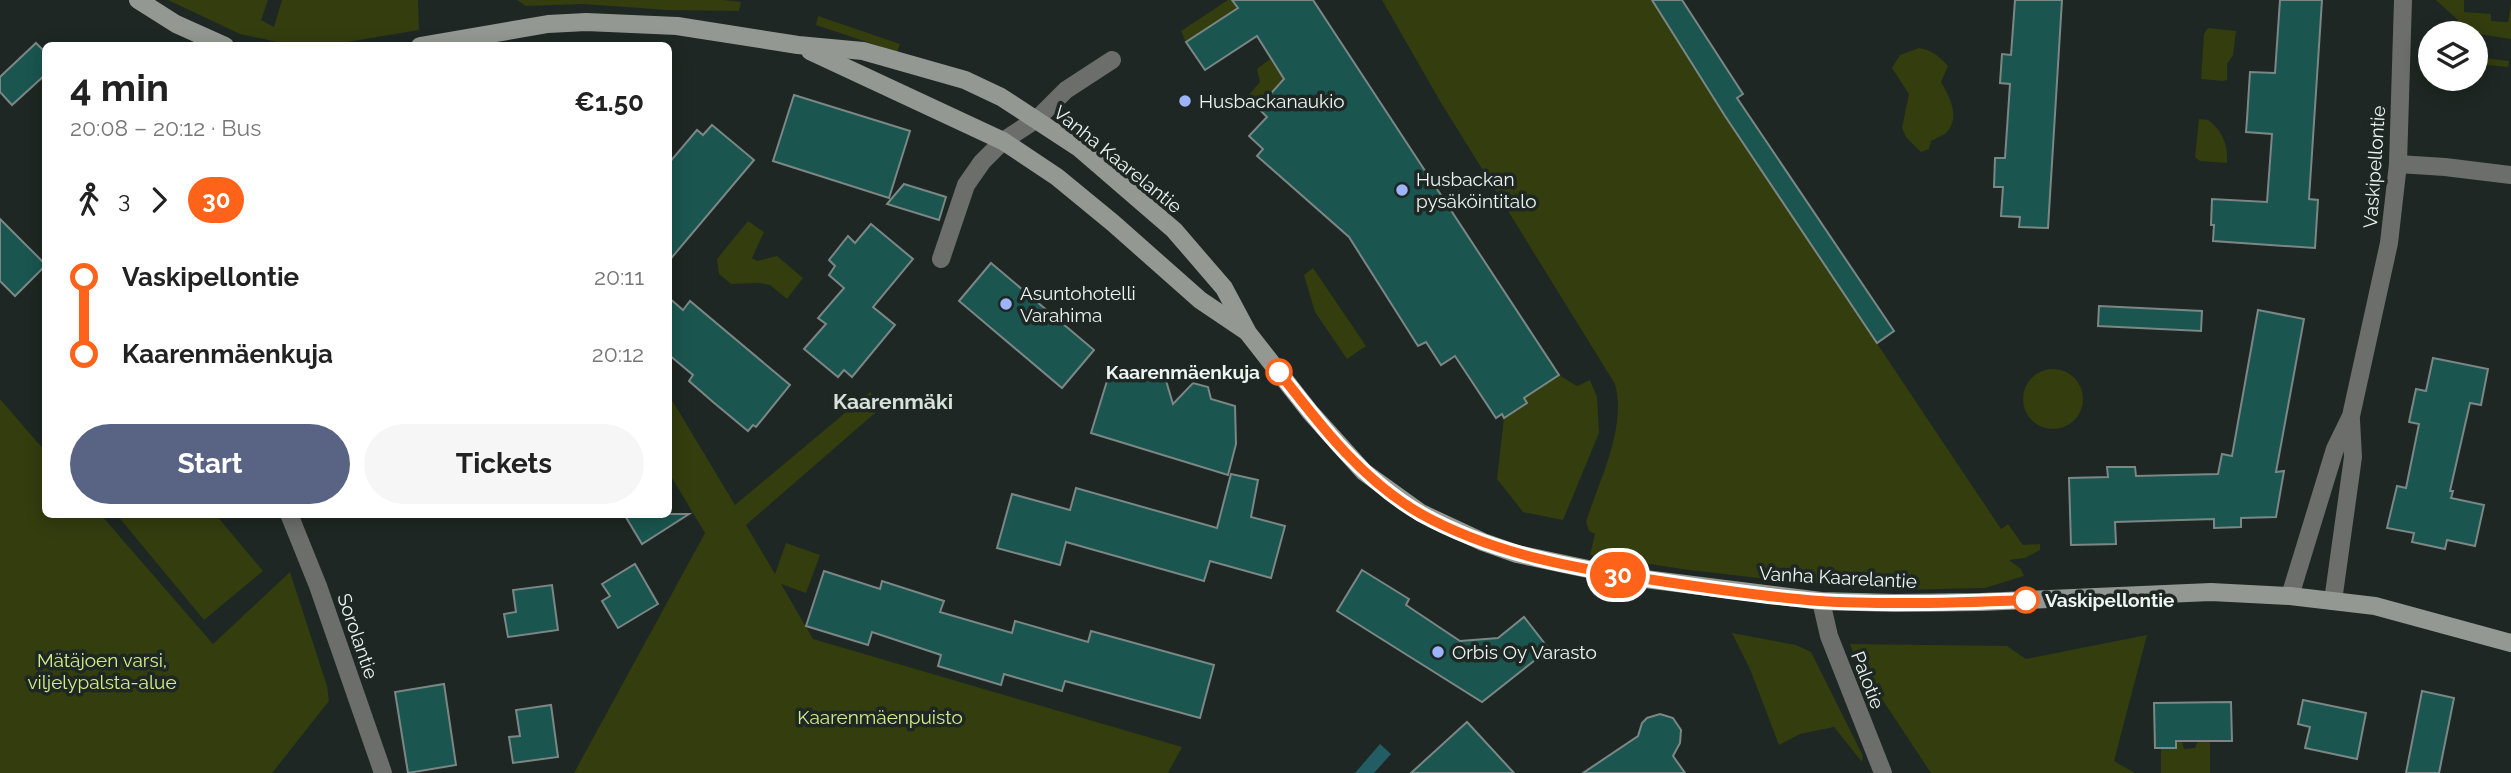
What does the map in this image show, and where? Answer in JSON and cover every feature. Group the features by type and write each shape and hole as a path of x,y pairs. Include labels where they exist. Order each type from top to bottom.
{"main road":[{"path":"138,0 176,24 216,42"},
{"name":"Vanha Kaarelantie","path":"443,42 548,24 586,22 677,26 798,45 863,51 965,80 1001,97 1079,148 1174,230 1224,288 1248,333 1310,412 1364,472 1420,513 1454,530 1517,554 1563,565 1694,586 1821,601 1981,602 2211,592 2290,596 2375,606 2511,643"},
{"name":"Vanha Kaarelantie","path":"798,45 1003,141 1056,177 1200,300 1248,333"}],"street":[{"name":"Vaskipellontie","path":"2290,596 2335,449 2351,416 2389,243 2398,164 2403,0"},
{"path":"941,259 966,186 982,162 1003,141 1037,120 1066,90 1112,60"},
{"path":"2398,164 2511,176"},
{"name":"Vaskipellontie","path":"2333,601 2353,457 2351,416"},
{"name":"Sorolantie","path":"291,518 318,586 383,773"},
{"name":"Palotie","path":"1821,601 1829,636 1883,773"}],"green space":[{"path":"168,0 268,0 261,20 274,27 282,0 418,0 419,30 347,42 278,42 240,34"},
{"path":"517,0 741,2 739,11 667,10 583,4 526,6"},
{"path":"1232,0 1238,8 1186,42 1181,31"},
{"path":"1382,0 1652,0 1725,116 2001,529 2008,524 2023,545 2040,544 2040,550 2025,558 2009,560 2021,569 2024,576 1985,588 1893,590 1809,584 1590,555 1595,534 1589,531 1586,522 1615,436 1618,401 1615,384 1440,101"},
{"path":"2436,0 2464,0 2464,12 2491,14 2491,21 2508,22 2511,4 2511,39 2488,35 2488,21 2459,21"},
{"path":"818,16 900,44 897,52 816,25"},
{"path":"2208,28 2236,31 2233,55 2227,64 2227,80 2201,79 2204,34"},
{"path":"1919,48 1935,54 1948,66 1941,82 1953,113 1953,120 1947,132 1931,141 1929,149 1921,152 1906,137 1902,128 1909,94 1892,68 1900,55"},
{"path":"2488,58 2509,61 2508,67 2488,65"},
{"path":"1270,59 1312,120 1266,99 1258,108 1247,97 1260,82 1257,69"},
{"path":"2199,119 2208,120 2221,134 2227,150 2227,163 2200,161 2195,157"},
{"path":"748,221 764,232 752,258 757,261 777,256 803,278 787,299 770,285 731,284 719,274 717,259"},
{"path":"1313,268 1366,346 1347,359 1315,312 1304,275"},
{"path":"2047,369 2059,369 2078,382 2083,399 2081,411 2070,424 2059,429 2047,429 2028,416 2023,405 2023,393 2036,374"},
{"path":"1559,375 1577,386 1590,380 1597,397 1599,433 1563,520 1523,512 1497,479 1504,418 1524,398"},
{"name":"Kaarenmäenpuisto","path":"870,392 883,406 746,525 775,574 786,543 820,555 806,593 781,584 813,639 1182,747 1168,773 574,773 705,533 672,478 672,400 735,505"},
{"name":"Mätäjoen varsi, viljelypalsta-alue","path":"0,399 42,448 42,518 104,518 213,644 290,572 327,686 329,701 272,773 0,773"},
{"path":"119,518 219,518 263,571 204,620"},
{"path":"1732,633 1796,645 1811,652 1863,756 1862,762 1834,727 1800,734 1779,745 1750,669"},
{"path":"2147,635 2114,761 2135,773 1931,773 1856,660 1850,644 2007,646 2026,659"},
{"path":"2182,741 2184,749 2195,748 2198,741 2210,741 2210,773 2161,773 2161,748"}],"water":[{"path":"1380,744 1391,754 1374,773 1355,773"}],"building":[{"name":"Husbackan pysäköintitalo","path":"1232,0 1313,0 1559,375 1524,398 1527,403 1504,418 1502,414 1496,418 1455,356 1441,365 1426,342 1418,346 1349,237 1257,156 1263,149 1249,136 1267,117 1258,108 1284,79 1257,36 1205,70 1186,42 1238,8"},
{"path":"1652,0 1682,0 1743,94 1737,98 1894,331 1877,343 1725,116"},
{"path":"2015,0 2062,0 2048,228 2019,227 2020,217 2001,216 2003,187 1994,187 1995,158 2005,158 2010,84 2000,83 2002,54 2011,55"},
{"path":"2280,0 2322,0 2309,199 2318,200 2315,248 2213,241 2212,199 2267,202 2272,134 2246,132 2250,72 2275,73"},
{"path":"36,43 42,49 42,78 12,105 0,92 0,77"},
{"path":"794,95 910,131 889,198 773,161"},
{"path":"712,125 754,160 672,257 672,159 697,130 703,135"},
{"path":"904,184 946,197 939,220 887,204"},
{"path":"0,219 42,261 42,269 15,296 0,281"},
{"path":"871,224 913,259 873,307 895,325 852,377 844,370 838,377 804,349 826,324 818,318 844,288 829,275 835,266 829,260 848,236 855,243"},
{"path":"991,263 1094,350 1062,388 959,301"},
{"path":"672,300 683,310 690,301 790,385 756,427 753,425 748,431 689,381 693,375 672,357"},
{"path":"2099,306 2202,311 2201,331 2098,326"},
{"path":"2258,310 2304,319 2276,472 2284,471 2276,517 2241,518 2241,527 2214,528 2214,519 2115,522 2116,544 2071,545 2069,478 2108,477 2107,467 2135,467 2136,476 2218,474 2222,454 2232,456"},
{"path":"2433,358 2488,369 2481,405 2470,403 2450,491 2453,491 2451,498 2484,505 2475,546 2447,540 2445,549 2412,542 2414,533 2387,528 2397,486 2406,488 2419,424 2409,422 2416,389 2426,391"},
{"path":"1140,367 1164,374 1173,404 1193,383 1208,387 1211,399 1235,406 1236,444 1228,475 1091,433 1111,368 1134,375"},
{"path":"1231,474 1258,480 1251,517 1285,526 1271,578 1210,561 1204,581 1066,542 1060,565 997,548 1012,494 1070,510 1076,488 1217,528"},
{"path":"672,514 689,514 642,544 626,518 672,518"},
{"path":"635,564 658,604 618,628 602,601 610,596 602,584"},
{"path":"1362,570 1409,599 1406,605 1460,641 1498,638 1524,617 1549,649 1482,702 1337,611"},
{"path":"824,571 880,589 882,581 944,601 940,612 1012,633 1015,621 1088,642 1091,631 1214,665 1200,718 1065,681 1062,691 1004,674 1001,685 938,666 941,655 872,632 868,645 806,626"},
{"path":"552,585 558,630 508,637 504,614 516,612 513,590"},
{"path":"444,684 456,765 408,773 395,692"},
{"path":"2422,691 2454,698 2439,773 2406,773"},
{"path":"2303,700 2366,713 2357,759 2305,748 2310,727 2298,724"},
{"path":"2231,702 2232,741 2176,741 2176,748 2155,748 2154,703"},
{"path":"551,705 558,757 513,763 509,737 520,736 516,710"},
{"path":"1660,714 1673,718 1681,730 1680,743 1673,756 1685,773 1583,773 1638,736 1642,723 1647,718"},
{"path":"1467,722 1514,773 1411,773"}],"bus line":[{"name":"30","path":"1279,372 1341,448 1364,472 1389,492 1420,513 1454,530 1517,554 1621,576 1821,601 1895,603 2026,600"}],"place":[{"name":"Husbackanaukio","path":"1185,101"},
{"name":"Husbackan pysäköintitalo","path":"1402,190"},
{"name":"Asuntohotelli Varahima","path":"1006,304"},
{"name":"Kaarenmäenkuja","path":"1279,372"},
{"name":"Vaskipellontie","path":"2026,600"},
{"name":"Orbis Oy Varasto","path":"1438,652"}],"district":[{"name":"Kaarenmäki","path":"893,402"}]}
